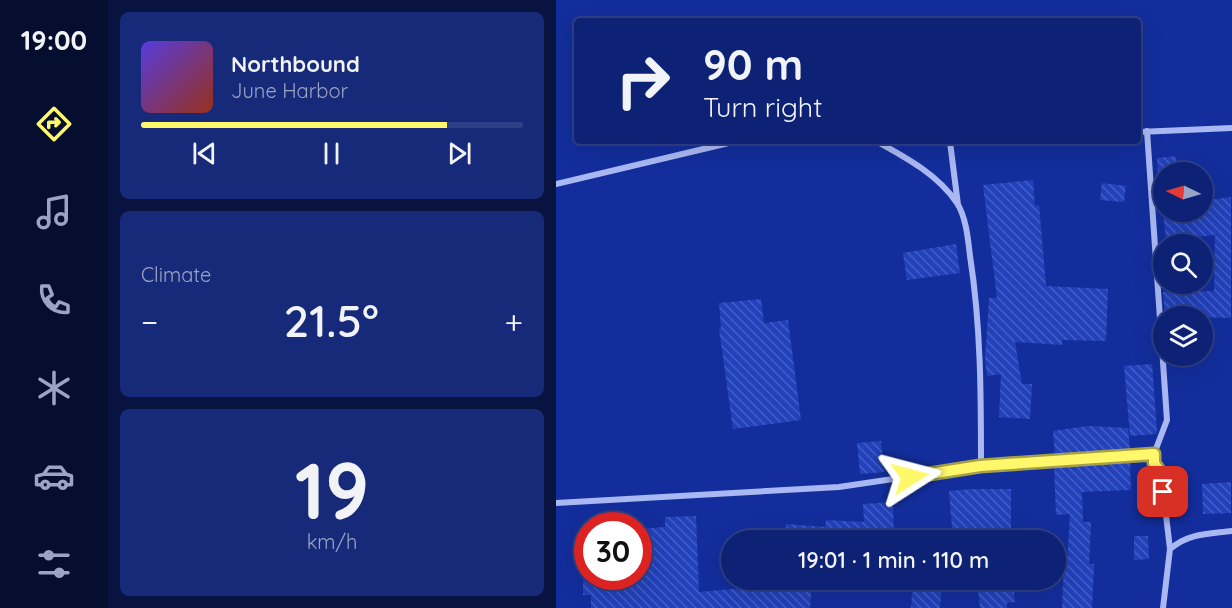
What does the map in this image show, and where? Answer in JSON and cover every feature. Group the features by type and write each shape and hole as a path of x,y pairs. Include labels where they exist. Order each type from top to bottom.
{"street":[{"path":"1141,132 1231,128"},
{"path":"1147,131 1167,420 1154,454 1154,463 1161,473 1170,549 1163,608"},
{"path":"556,184 724,144"},
{"path":"882,144 941,183 958,205"},
{"path":"950,144 958,205 967,232 977,313 980,352 980,466"},
{"path":"556,503 839,487 980,466 1154,454"},
{"path":"1170,549 1180,540 1195,535 1231,531"}],"building":[{"path":"1176,156 1177,162 1157,162 1157,158"},
{"path":"1033,180 1035,206 1039,205 1046,286 1108,289 1106,341 1062,340 1062,345 1015,342 1022,384 1032,384 1030,419 999,417 1001,374 987,376 985,360 989,298 997,298 983,185"},
{"path":"1102,183 1126,186 1124,202 1100,200"},
{"path":"1231,197 1231,318 1213,317 1213,306 1164,306 1163,294 1213,294 1215,235 1165,234 1164,222 1213,222 1213,199"},
{"path":"956,244 960,273 907,280 903,253"},
{"path":"761,299 764,323 788,320 801,420 733,429 719,329 721,328 719,303"},
{"path":"1152,364 1157,431 1156,434 1130,436 1124,366"},
{"path":"1087,426 1128,428 1130,450 1055,456 1053,431"},
{"path":"881,441 884,472 860,474 857,443"},
{"path":"1130,461 1131,490 1082,492 1083,522 1091,522 1089,564 1094,564 1092,608 1062,608 1063,590 1066,590 1070,514 1056,515 1054,466"},
{"path":"1231,482 1231,513 1203,514 1202,484"},
{"path":"1011,489 1011,530 952,530 949,491"},
{"path":"893,502 894,530 786,530 786,524 825,527 826,520 864,522 863,504"},
{"path":"696,516 699,592 811,590 810,608 591,608 591,595 583,595 583,590 652,590 652,528 665,527 665,517"},
{"path":"1134,536 1148,536 1149,559 1134,560"},
{"path":"912,590 941,590 940,608 911,608"},
{"path":"978,590 1014,590 1015,602 1007,603 1007,608 980,608"}],"route":[{"path":"910,477 980,466 1154,454 1154,463 1161,473 1163,492"}]}
